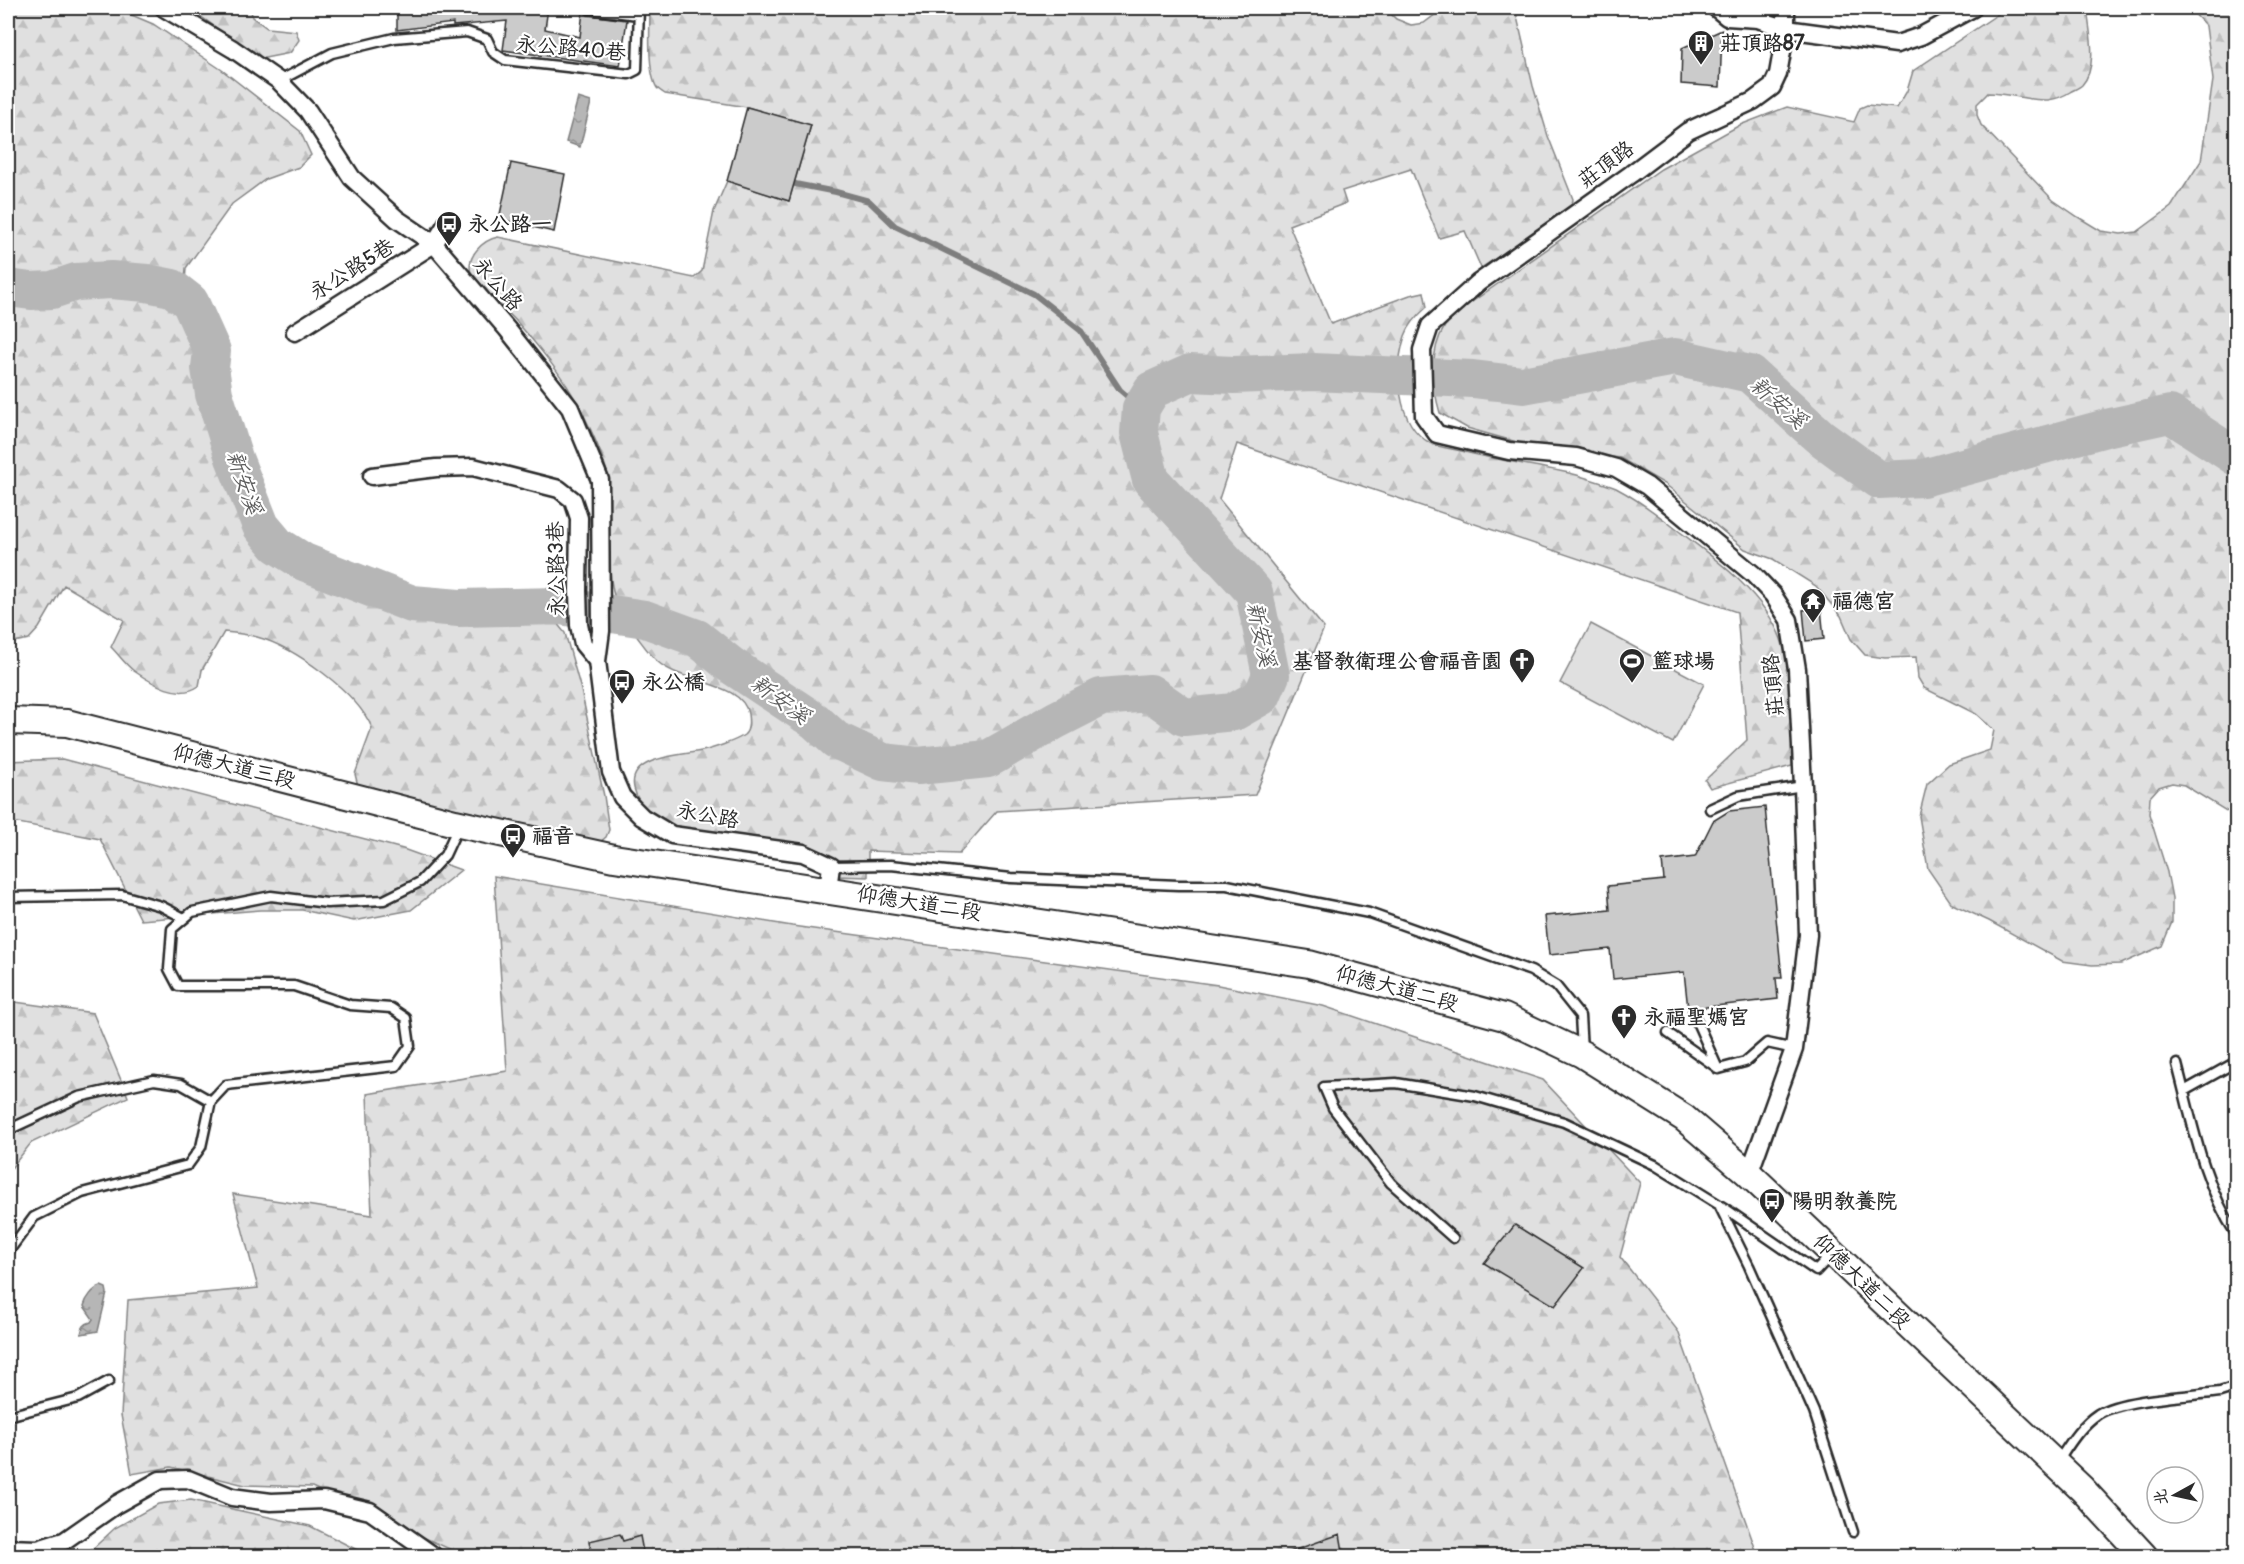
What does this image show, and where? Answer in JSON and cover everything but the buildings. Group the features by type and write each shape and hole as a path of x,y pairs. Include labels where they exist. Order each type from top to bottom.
{"main road":[{"name":"仰德大道三段","path":"8,721 67,723 459,824"},
{"name":"仰德大道二段","path":"459,824 614,858 829,877 1309,964 1504,1017 1582,1054 1684,1118 1749,1174 2082,1489 2144,1557"}],"street":[{"name":"永公路","path":"164,8 233,49 279,81 308,111 352,178 397,219 434,244 507,329 570,408 600,480 601,631 597,661 611,771 622,797 642,817 672,835 803,853 829,877"},
{"path":"1716,8 1727,17 1758,19 1786,29 1897,44 1921,36 1973,8"},
{"name":"莊頂路","path":"1749,1174 1794,1049 1808,935 1797,669 1789,621 1773,595 1753,574 1647,486 1616,468 1576,457 1509,451 1437,434 1424,416 1422,350 1430,326 1478,283 1622,181 1688,131 1753,101 1772,87 1778,74 1786,29 1786,8"},
{"path":"434,244 447,223"},
{"name":"永公路5巷","path":"295,332 434,244"},
{"name":"永公路3巷","path":"372,476 436,468 473,467 559,489 573,500 579,518 579,625 583,644 597,661"},
{"path":"8,1548 38,1549 64,1541 117,1504 160,1480 188,1479 232,1497 271,1502 324,1500 370,1511 434,1557"}],"lane":[{"path":"590,9 639,11"},
{"name":"永公路40巷","path":"279,81 332,53 394,38 467,33 487,39 493,52 505,60 629,74 637,70 639,11"},
{"path":"1710,809 1738,796 1803,786"},
{"path":"8,1252 34,1217 82,1193 188,1164 201,1147 211,1101 226,1085 396,1066 410,1046 406,1018 391,1008 350,1005 294,986 178,986 169,969 172,928 192,912 272,896 327,903 384,900 420,882 445,855 459,824"},
{"path":"829,877 891,865 1011,878 1227,885 1369,913 1531,971 1556,986 1580,1016 1582,1054"},
{"path":"8,897 122,895 161,906 184,918"},
{"path":"1693,1013 1719,1069"},
{"path":"1668,1034 1719,1069 1745,1062 1767,1043 1794,1049"},
{"path":"2184,1091 2236,1062"},
{"path":"2177,1064 2204,1166 2223,1214 2236,1234"},
{"path":"8,1130 79,1097 154,1080 181,1084 211,1101"},
{"path":"1453,1238 1390,1183 1333,1108 1323,1087 1396,1083 1475,1096 1564,1122 1655,1165 1718,1204 1816,1271 1833,1253"},
{"path":"1718,1204 1749,1266 1814,1412 1853,1532"},
{"path":"8,1416 78,1398 108,1381"},
{"path":"2056,1465 2074,1437 2097,1415 2114,1406 2236,1388"}],"green space":[{"path":"8,8 115,8 153,24 222,70 300,131 311,155 299,167 266,179 232,204 186,268 183,317 197,349 204,396 250,522 269,554 313,576 387,605 431,618 480,615 544,617 555,621 565,633 581,690 604,796 609,830 606,837 595,846 358,786 355,774 372,728 364,714 339,686 323,673 272,642 245,634 224,632 202,670 199,686 183,691 166,689 134,671 111,647 124,620 64,585 39,628 29,639 8,643"},
{"path":"189,8 251,8 252,17 267,28 296,31 299,40 290,53 260,59"},
{"path":"650,8 1388,8 1396,19 1411,25 1424,23 1444,8 1515,8 1533,86 1548,136 1573,199 1572,207 1481,268 1465,231 1439,238 1411,169 1342,191 1346,203 1289,225 1331,324 1424,292 1427,307 1414,320 1407,332 1399,364 1399,379 1404,409 1410,423 1430,443 1577,475 1616,488 1647,507 1706,552 1750,591 1773,622 1785,654 1791,702 1792,766 1710,788 1705,780 1747,740 1737,612 1237,444 1219,499 1324,628 1255,795 997,811 959,854 868,851 868,877 835,876 833,860 673,830 660,822 644,808 636,795 634,777 639,769 658,759 706,750 740,737 746,733 748,728 748,714 744,703 735,695 668,669 658,662 622,614 614,597 610,574 609,482 597,445 575,398 557,371 517,322 479,285 470,267 477,250 498,237 694,278 702,271 714,211 727,181 789,201 811,125 747,107 665,94 657,88 652,72"},
{"path":"2007,8 2087,8 2092,48 2090,68 2081,86 2054,99 2033,99 1988,93 1977,104 1977,115 1981,125 2053,200 2101,231 2121,234 2137,232 2171,207 2201,161 2213,80 2206,26 2189,8 2236,8 2236,817 2184,785 2172,783 2159,787 2150,797 2149,814 2167,872 2172,898 2172,922 2162,946 2121,964 2092,965 2062,961 1989,921 1952,904 1928,869 1919,816 1927,784 1949,764 1990,750 1994,730 1976,714 1924,688 1918,678 1916,657 1885,658 1865,655 1851,639 1841,616 1816,586 1773,559 1745,549 1665,484 1620,458 1531,446 1467,428 1440,413 1435,392 1436,346 1445,326 1453,317 1661,169 1740,125 1787,107 1854,122 1860,108 1867,105 1897,108 1907,91 1913,71"},
{"name":"籃球場","path":"1591,624 1704,684 1673,743 1560,683"},
{"path":"62,759 403,849 461,870 411,910 354,921 302,910 260,910 141,920 100,839 8,821 8,761"},
{"path":"494,876 792,926 1218,985 1323,1006 1543,1080 1640,1183 1620,1257 1678,1331 1758,1556 465,1556 312,1487 245,1485 171,1467 132,1474 121,1415 128,1300 258,1288 233,1194 372,1215 367,1094 507,1071"},
{"path":"8,1001 93,1013 128,1097 31,1143 8,1172"},
{"path":"191,1500 310,1526 369,1556 85,1556 115,1528 158,1504"}],"water":[{"path":"578,98 591,102 580,147 566,142"},
{"path":"101,1286 106,1288 107,1293 98,1331 81,1334 84,1326 93,1319 84,1306 85,1303 88,1297"}],"waterway":[{"path":"790,183 869,201 895,226 1034,294 1081,331 1120,390 1141,408"},
{"name":"新安溪","path":"8,288 31,291 52,290 76,282 111,280 172,288 190,302 212,351 210,368 214,394 234,458 261,526 277,545 304,562 412,604 459,608 560,606 645,619 697,638 732,666 815,721 836,740 883,762 918,766 988,759 1101,697 1150,693 1184,717 1234,712 1262,696 1271,675 1254,592 1151,480 1139,433 1141,408 1152,390 1190,373 1234,375 1313,372 1473,379 1523,385 1675,357 1750,374 1819,436 1879,480 1923,478 2106,428 2170,414 2236,457"}],"place":[{"name":"莊頂路87","path":"1701,66"},
{"name":"永公路一","path":"449,247"},
{"name":"福德宮","path":"1813,624"},
{"name":"基督教衛理公會福音園","path":"1522,684"},
{"name":"籃球場","path":"1632,684"},
{"name":"永公橋","path":"622,705"},
{"name":"福音","path":"513,859"},
{"name":"永福聖媽宮","path":"1624,1040"},
{"name":"陽明教養院","path":"1772,1224"}]}
